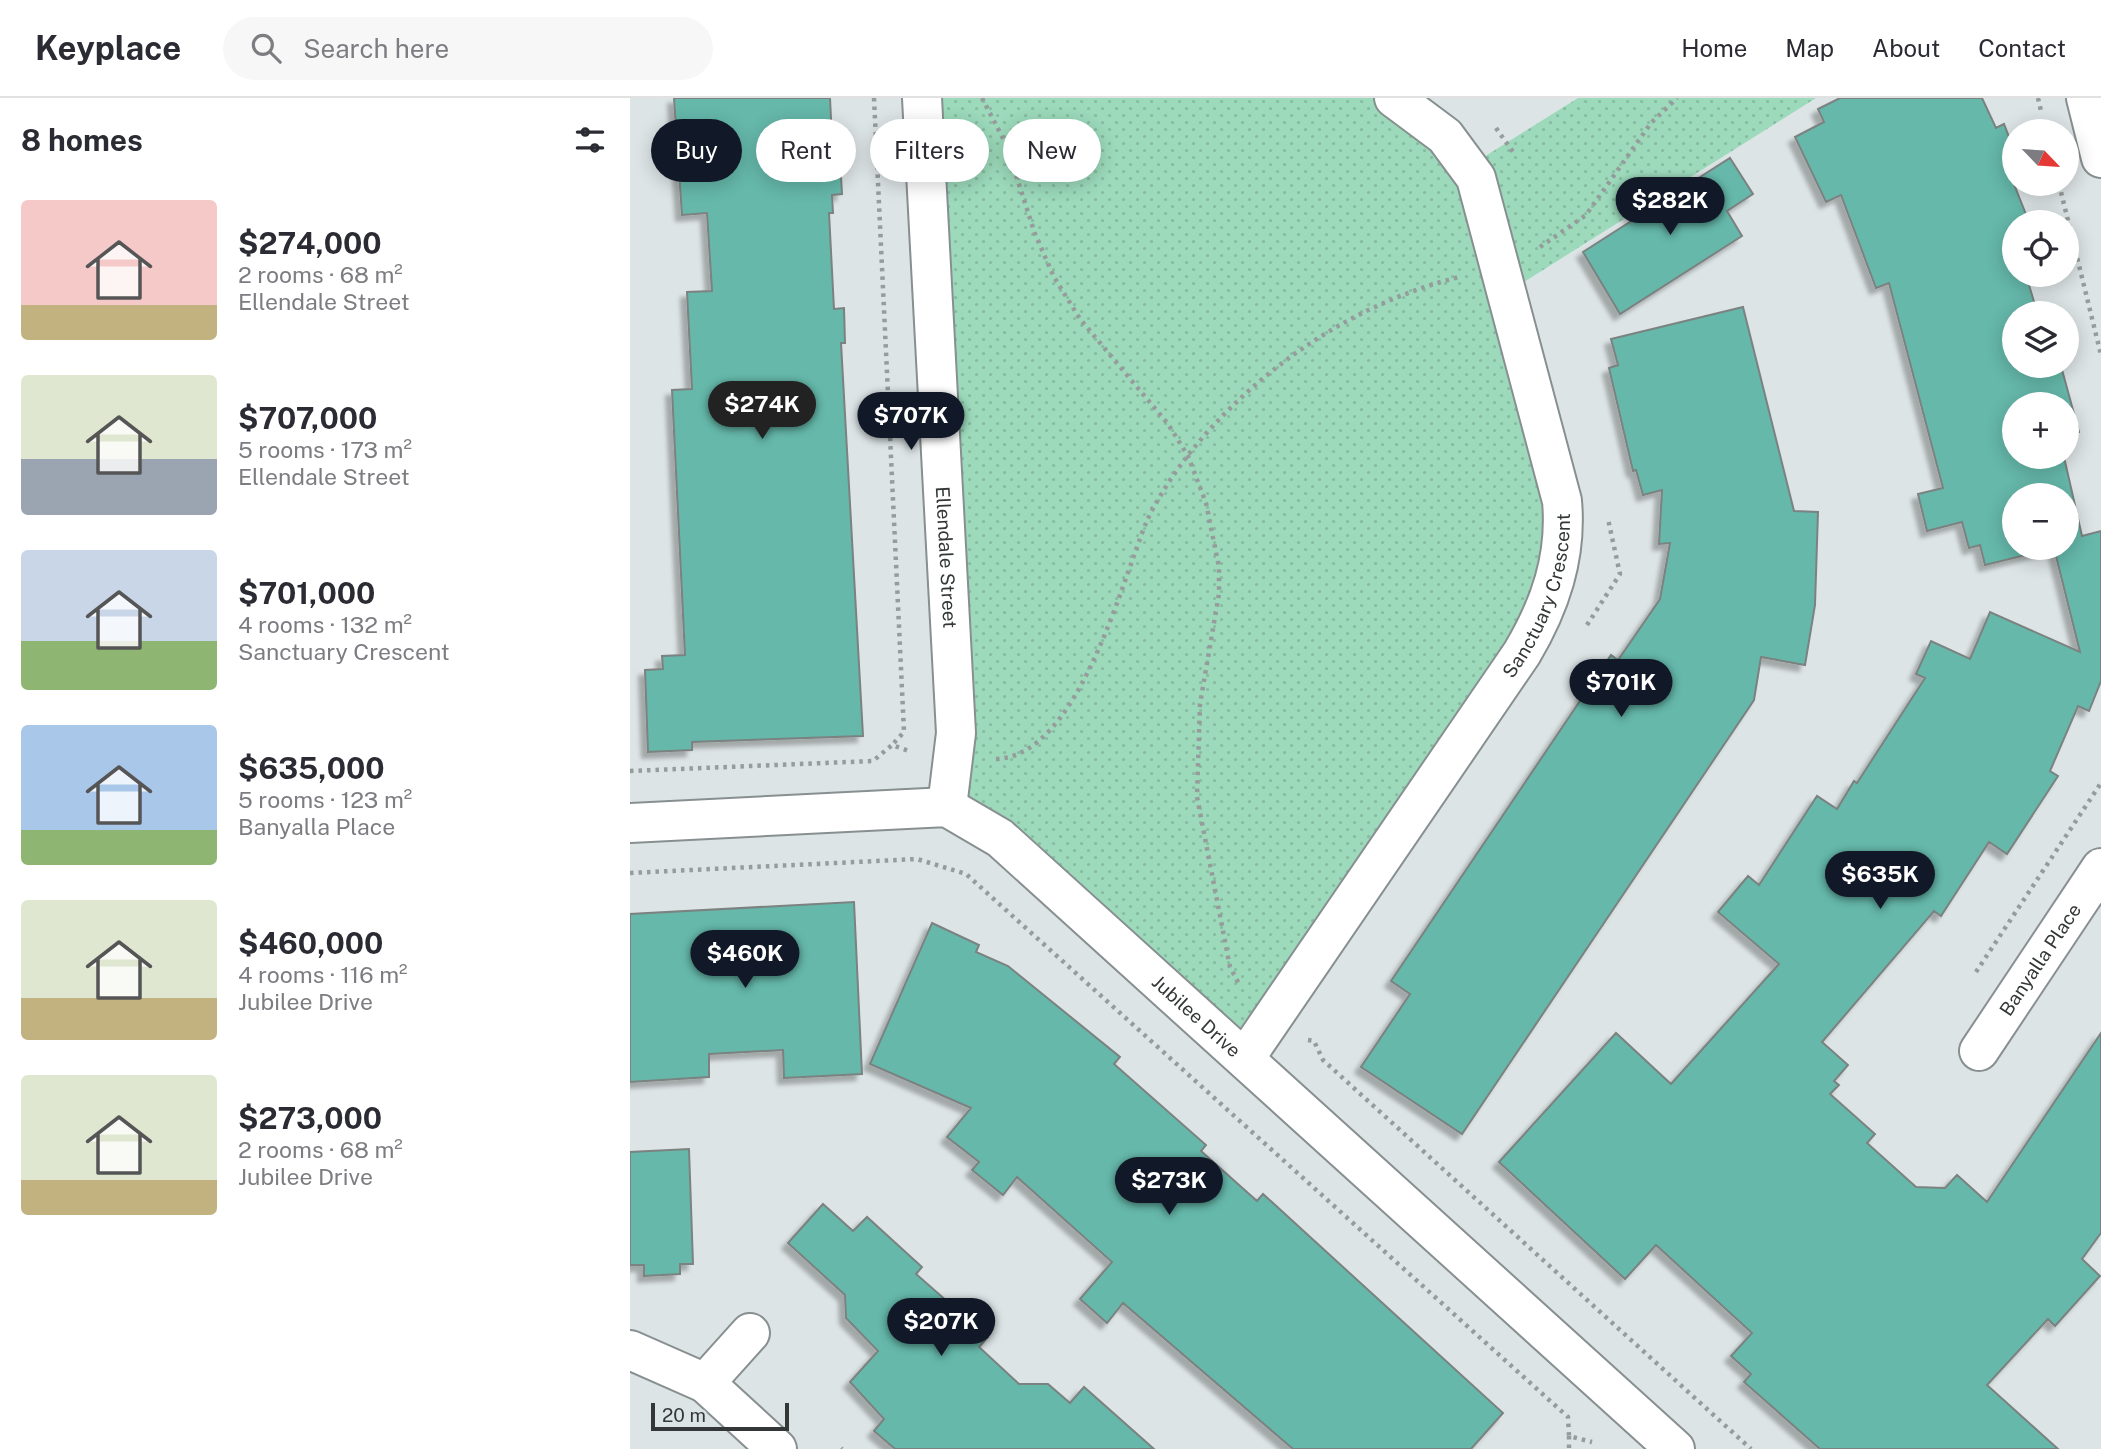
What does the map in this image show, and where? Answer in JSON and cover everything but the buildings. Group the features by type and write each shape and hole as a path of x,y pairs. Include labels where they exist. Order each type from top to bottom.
{"street":[{"name":"Ellendale Street","path":"922,98 956,733 947,807"},
{"name":"Sanctuary Crescent","path":"1245,1058 1522,653 1548,603 1561,552 1564,525 1562,502 1476,178 1444,136 1394,98"},
{"path":"2086,98 2101,158"},
{"path":"630,823 947,807"},
{"name":"Jubilee Drive","path":"947,807 999,838 1018,853 1245,1058 1658,1444"},
{"name":"Banyalla Place","path":"1979,1051 2101,868"},
{"path":"705,1383 750,1333"},
{"path":"630,1350 705,1383 777,1449"}],"path":[{"path":"630,771 873,761 904,732 874,98"},
{"path":"982,98 1006,144 1038,244 1054,277 1087,328 1146,393 1188,456 1206,503 1219,567 1216,619 1200,705 1197,797 1230,967 1239,984"},
{"path":"1540,247 1586,215 1651,123 1677,98"},
{"path":"2062,196 2101,355"},
{"path":"992,759 1010,755 1036,741 1078,690 1100,651 1147,521 1188,456 1247,392 1332,329 1388,301 1464,276"},
{"path":"892,745 915,753"},
{"path":"630,873 917,859 967,874 1569,1417 1569,1449"},
{"path":"1304,1040 1314,1041 1323,1060 1751,1449"},
{"path":"1569,1436 1592,1442"}],"green space":[{"path":"922,98 1394,98 1468,167 1578,98 1816,98 1508,292 1556,579 1245,1058 947,807 925,182 989,182 989,119 923,119"}]}
